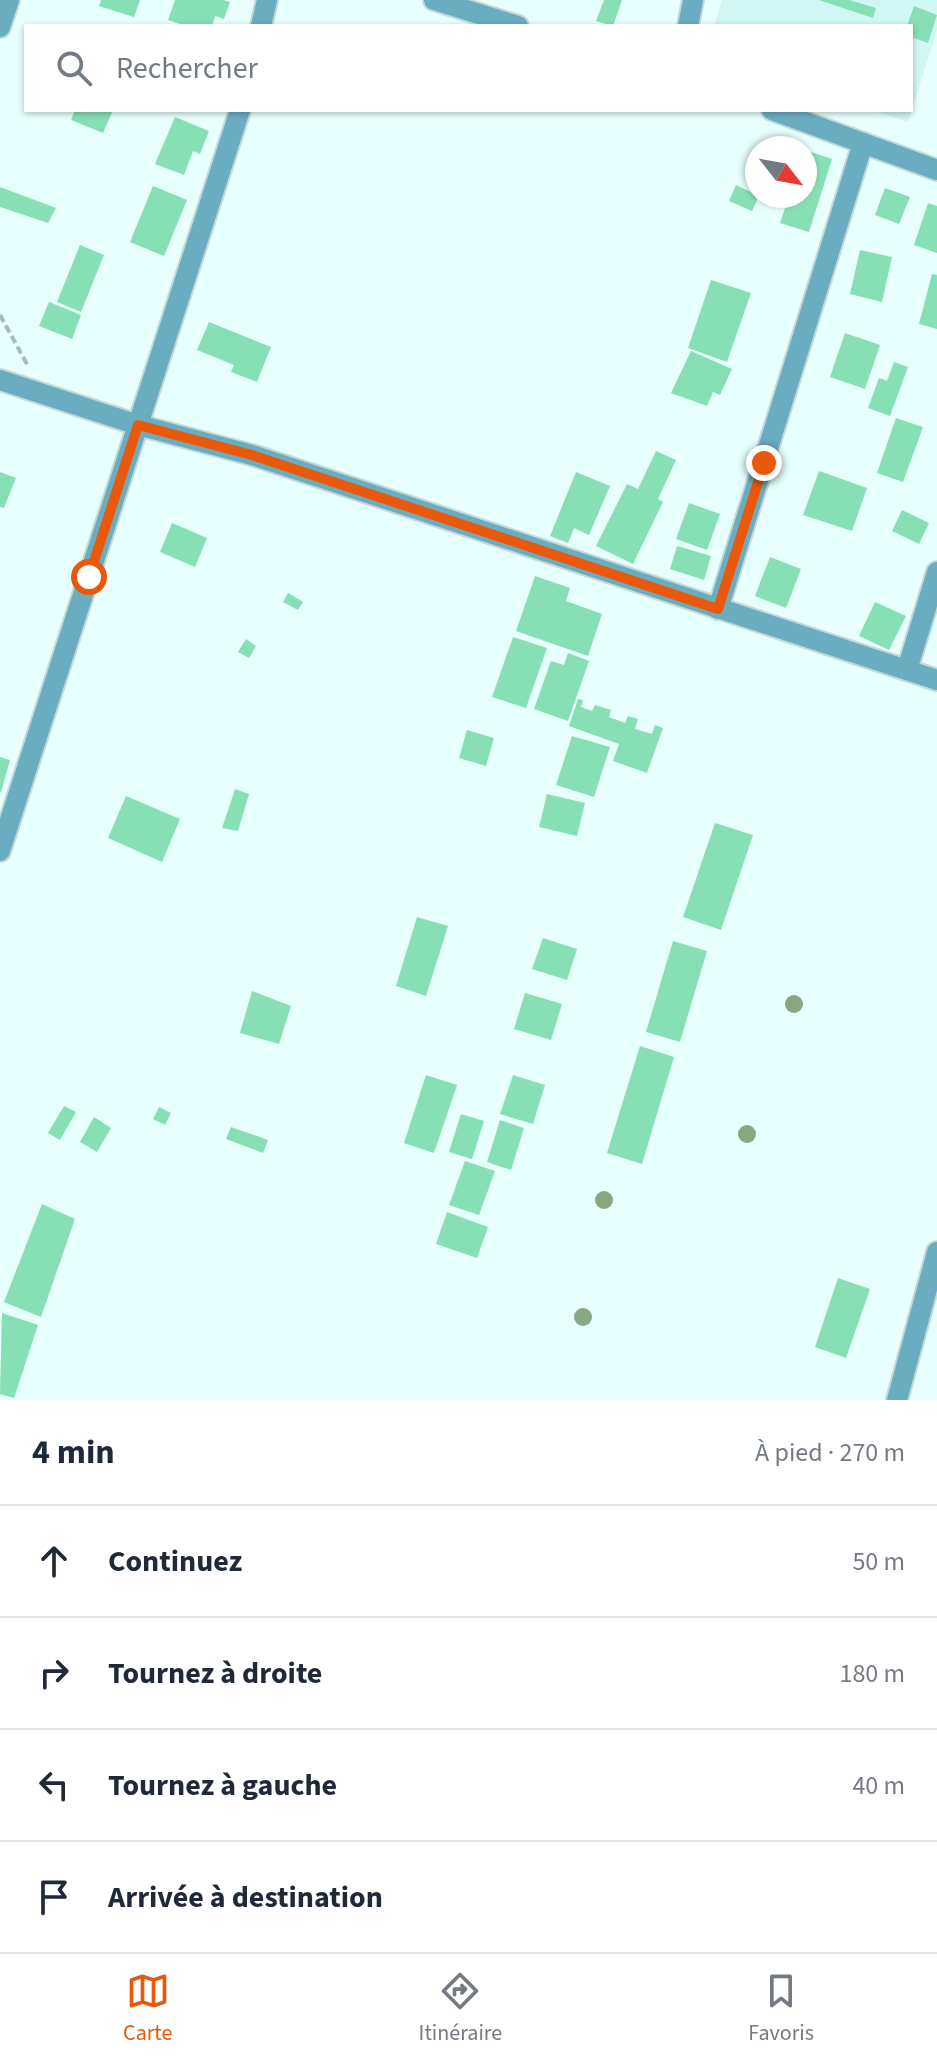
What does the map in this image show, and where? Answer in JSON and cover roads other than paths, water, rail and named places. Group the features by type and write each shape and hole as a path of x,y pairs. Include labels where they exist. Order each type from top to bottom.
{"street":[{"path":"0,27 9,0"},
{"path":"261,24 267,0"},
{"path":"434,0 512,24"},
{"path":"688,24 693,0"},
{"path":"0,851 239,112"},
{"path":"778,112 937,170"},
{"path":"718,609 863,143"},
{"path":"0,380 138,425 252,455 937,680"},
{"path":"907,670 937,572"},
{"path":"897,1400 937,1252"}]}
